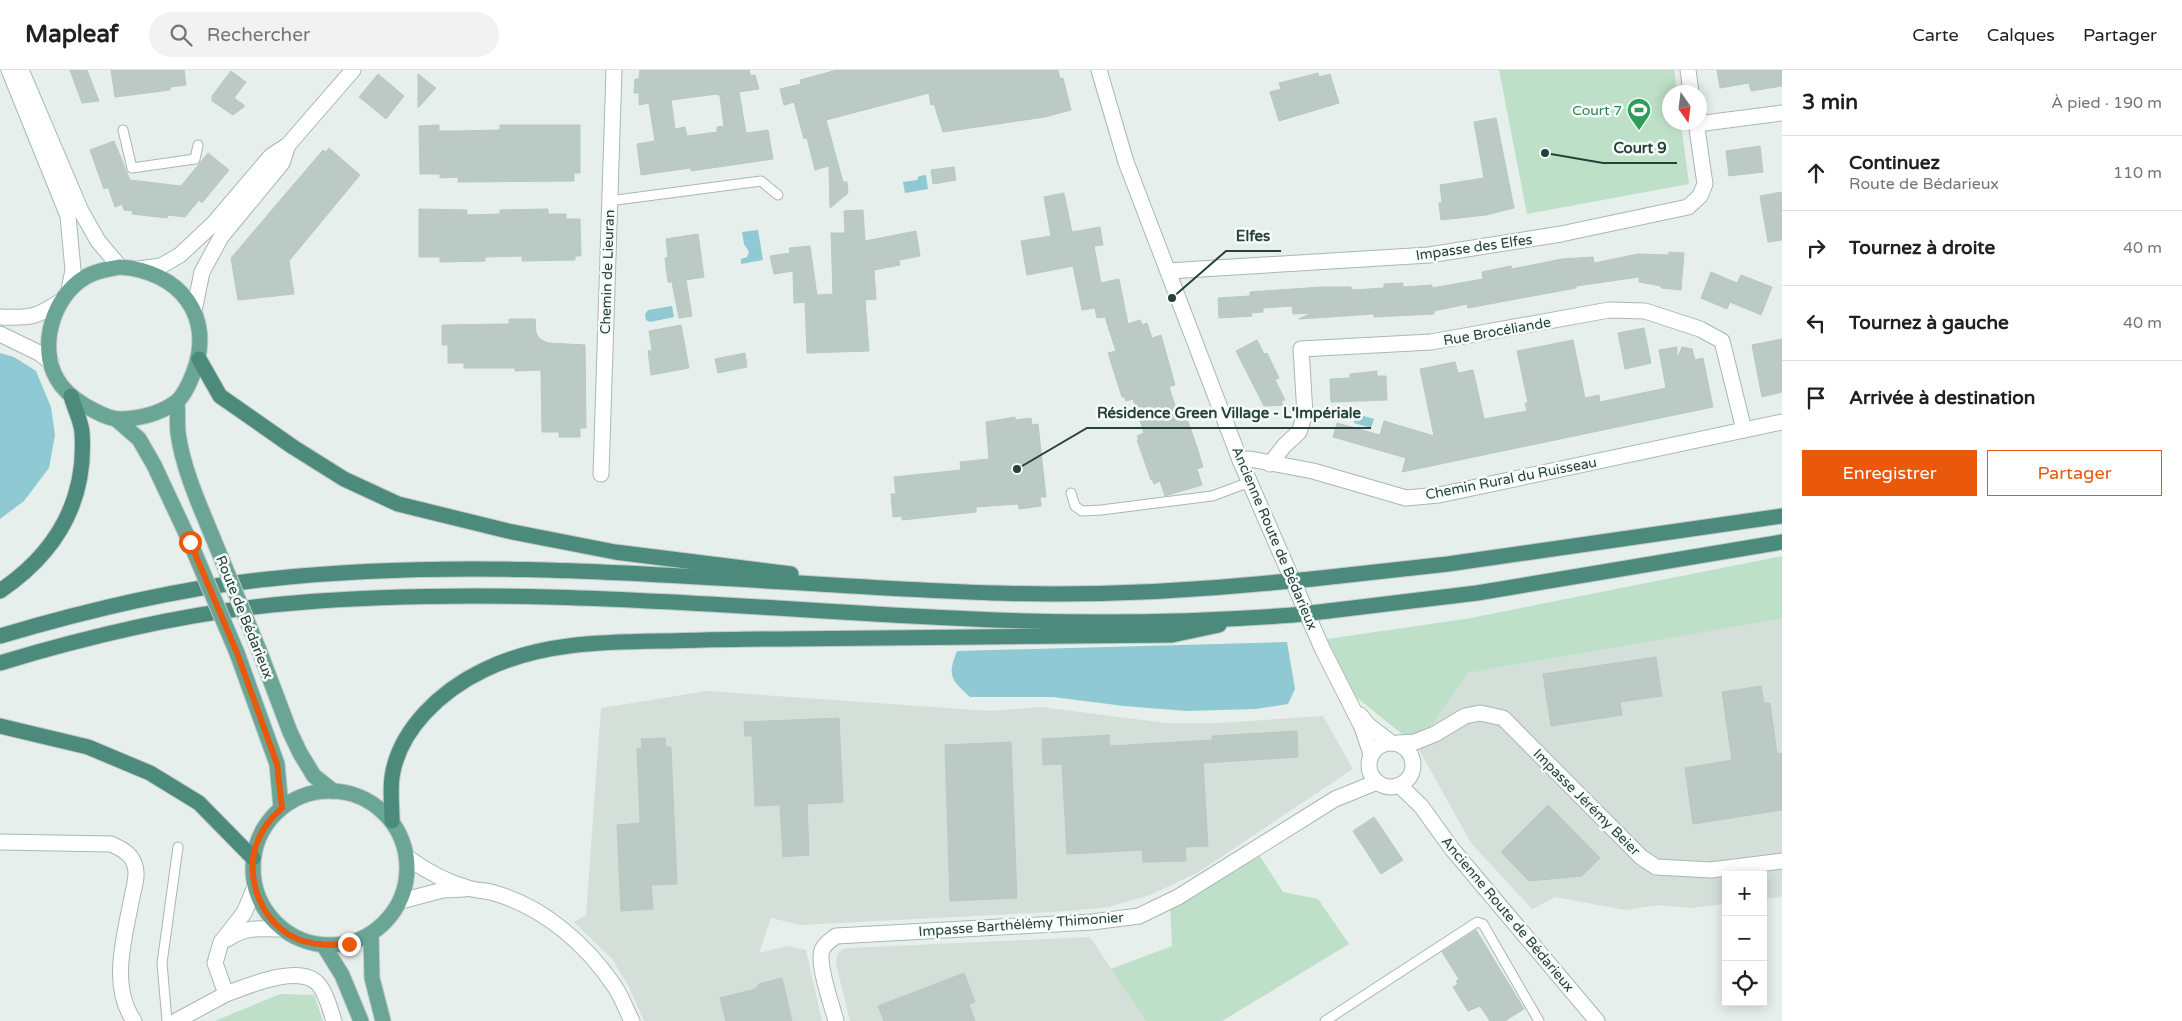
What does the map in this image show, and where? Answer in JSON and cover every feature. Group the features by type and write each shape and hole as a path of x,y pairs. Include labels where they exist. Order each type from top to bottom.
{"highway":[{"path":"199,359 220,396 293,447 344,479 398,504 508,531 615,552 785,573 843,586"},
{"path":"0,592 42,558 66,520 74,498 82,473 82,430 71,396"},
{"path":"0,636 100,609 162,596 268,579 344,573 484,569 557,571 993,593 1107,594 1268,583 1448,564 1782,516"},
{"path":"0,663 129,628 290,603 449,595 578,597 973,619 1075,622 1261,617 1328,612 1477,594 1782,542"},
{"path":"392,821 392,776 400,751 411,731 428,709 464,680 484,670 503,662 564,646 608,642 732,639 1172,635 1261,617"},
{"path":"0,726 88,747 150,774 199,803 253,858"}],"main road":[{"path":"120,267 138,268 161,276 180,291 194,311 200,335 199,359 191,380 177,402 154,414 116,419 91,409 71,396 57,378 51,362 49,340 53,319 65,296 84,278 101,270 120,267"},
{"name":"Route de Bédarieux","path":"177,402 178,432 182,454 194,493 259,650 290,732 314,776 333,791"},
{"name":"Route de Bédarieux","path":"116,419 139,439 154,465 190,542 237,653 277,764 282,808"},
{"path":"333,791 355,795 376,805 392,821 402,838 407,857 407,880 401,901 388,920 371,934 349,944 324,946 302,941 281,929 266,912 255,887 253,858 258,839 268,822 282,808 297,798 314,792 333,791"},
{"path":"371,934 372,978 383,1021"},
{"path":"324,946 342,975 361,1021"}],"street":[{"path":"0,317 25,318 40,314 65,296 73,270 68,216 9,70"},
{"path":"22,70 81,211 98,242 120,267"},
{"path":"138,268 161,266 180,255 213,224 271,156 288,145 353,70"},
{"name":"Chemin de Lieuran","path":"602,474 614,70"},
{"name":"Ancienne Route de Bédarieux","path":"1099,70 1126,162 1240,460 1322,648 1362,727 1370,758"},
{"path":"1688,70 1690,85"},
{"name":"Impasse des Elfes","path":"1707,122 1782,113"},
{"name":"Impasse des Elfes","path":"1168,271 1429,256 1561,234 1688,207 1700,196 1705,184 1697,130"},
{"path":"194,311 202,272 221,237 282,163 288,145"},
{"name":"Rue Brocéliande","path":"1270,464 1284,446 1299,432 1305,414 1301,349 1431,342 1609,310 1645,311 1700,329 1722,341 1744,430"},
{"path":"0,334 39,353 51,362"},
{"name":"Chemin Rural du Ruisseau","path":"1240,460 1250,459 1313,471 1406,498 1439,495 1782,422"},
{"name":"Ancienne Route de Bédarieux","path":"1345,694 1368,725 1394,743"},
{"name":"Impasse Jérémy Beier","path":"1394,743 1415,742 1435,734 1465,716 1480,714 1503,718 1641,858 1656,867 1711,870 1782,861"},
{"name":"Impasse Jérémy Beier","path":"1412,766 1435,734"},
{"path":"1394,743 1410,753 1412,766 1405,782 1388,787 1377,782 1370,773 1370,758 1379,746 1394,743"},
{"name":"Impasse Barthélémy Thimonier","path":"1335,799 1370,758"},
{"name":"Ancienne Route de Bédarieux","path":"1412,766 1422,806"},
{"name":"Impasse Barthélémy Thimonier","path":"836,1021 821,962 822,950 826,943 836,936 1092,922 1139,916 1178,897 1335,799 1377,782"},
{"name":"Ancienne Route de Bédarieux","path":"1399,785 1422,806 1452,849 1597,1021"},
{"path":"0,842 111,844 126,850 136,867 135,883 123,942 121,983 126,1008 134,1021"},
{"path":"407,857 424,870 469,888 494,893 524,905 577,940 615,987 632,1021"},
{"path":"226,994 215,963 221,942 244,913 255,887"},
{"path":"401,901 443,890 469,888"},
{"path":"221,942 242,930 254,928 281,929"},
{"path":"176,1021 226,994 262,981 284,976 304,976 318,982 324,992 334,1021"}],"lane":[{"path":"123,130 132,168 195,159 198,145"},
{"path":"610,201 761,181 778,195"},
{"path":"1070,493 1075,506 1082,511 1101,510 1212,496 1250,482"},
{"path":"166,1021 162,963 178,847"},
{"path":"1325,1021 1477,922 1483,924 1539,1021"}],"shaded area":[{"path":"1782,619 1782,897 1767,899 1767,871 1722,871 1722,904 1690,908 1658,905 1625,910 1555,897 1532,909 1471,843 1417,746 1468,673"},
{"path":"707,691 990,711 1041,707 1166,723 1218,723 1323,716 1353,769 1197,873 1150,895 1108,907 1069,911 801,925 771,918 759,953 787,946 806,950 822,1021 644,1021 628,985 612,959 574,922 586,915 601,708"},
{"path":"1090,937 1146,1021 850,1021 836,964 837,954 843,949 849,948"}],"green space":[{"path":"1499,70 1674,70 1676,85 1662,85 1662,130 1682,130 1689,184 1527,214"},
{"path":"1782,556 1782,619 1468,673 1417,746 1356,697 1327,639 1465,619"},
{"path":"1258,853 1283,892 1318,899 1349,944 1222,1021 1146,1021 1111,969 1172,946 1170,905"},
{"path":"280,994 314,995 323,1021 215,1021"}],"water":[{"path":"926,175 928,189 905,193 903,182 917,180 919,176"},
{"path":"758,230 763,260 741,264 741,259 747,257 749,252 744,244 742,232"},
{"path":"672,306 674,317 650,322 646,320 645,314 648,310"},
{"path":"0,353 14,357 36,371 51,407 55,435 49,468 24,501 0,519"},
{"path":"1356,414 1374,419 1371,428 1354,423"},
{"path":"1287,642 1295,689 1288,704 1255,709 1187,711 1124,706 1053,697 970,697 955,682 952,672 957,651"}],"building":[{"path":"70,70 87,70 99,101 82,103"},
{"path":"111,70 184,70 186,85 170,87 170,90 115,97"},
{"path":"640,70 749,70 751,76 755,75 759,89 739,92 746,133 768,130 773,159 691,171 691,168 641,175 637,144 655,141 649,103 639,105 639,93 634,93 635,79 639,79","holes":["717,94 720,96 724,126 717,127 717,132 687,136 685,127 675,129 671,100"]},
{"path":"837,70 1058,70 1060,79 1063,78 1071,110 1045,117 943,132 934,104 931,105 929,93 826,120 843,182 847,182 848,193 830,208 829,166 815,170 807,138 804,139 794,102 784,105 780,89 801,84 800,80"},
{"path":"1717,70 1782,70 1782,86 1751,91 1749,83 1720,88"},
{"path":"231,71 246,82 234,98 245,106 233,115 212,101 212,96"},
{"path":"1318,73 1319,77 1330,74 1339,103 1279,121 1270,92 1281,89 1279,83"},
{"path":"378,74 404,96 386,119 359,97"},
{"path":"418,74 436,88 418,108"},
{"path":"1496,118 1514,208 1486,215 1441,220 1439,203 1442,202 1440,185 1484,178 1474,122"},
{"path":"439,125 439,131 458,131 500,130 500,125 580,125 580,173 574,173 574,181 458,182 458,177 440,178 440,174 420,174 419,126"},
{"path":"114,141 130,180 181,186 208,153 229,170 202,203 199,200 185,217 168,215 167,218 132,214 133,211 124,210 122,204 115,207 108,187 104,189 90,150"},
{"path":"1760,146 1763,172 1729,176 1726,151"},
{"path":"329,148 360,175 289,261 294,294 238,300 231,258 323,150 326,152"},
{"path":"954,167 956,180 933,184 931,170"},
{"path":"1782,192 1782,240 1768,242 1760,196"},
{"path":"1064,193 1072,232 1100,227 1103,245 1094,246 1101,283 1119,279 1128,324 1140,320 1142,325 1147,323 1152,338 1161,335 1175,385 1169,387 1180,421 1187,419 1197,447 1203,467 1197,469 1202,485 1165,496 1160,481 1154,484 1151,480 1137,440 1139,440 1137,436 1144,433 1133,399 1126,401 1122,397 1108,353 1116,351 1105,317 1097,318 1095,308 1082,310 1073,266 1027,275 1021,241 1051,236 1044,197"},
{"path":"419,209 467,210 467,215 500,214 500,210 548,209 548,214 566,214 566,219 580,219 581,256 575,256 575,260 522,261 522,256 485,257 485,261 440,262 440,257 419,257"},
{"path":"863,210 865,241 916,231 920,256 899,260 900,265 874,270 876,299 865,300 869,351 807,353 805,302 794,303 793,271 774,274 770,256 790,253 789,248 810,246 817,295 833,294 831,233 845,233 844,211"},
{"path":"698,234 704,277 686,280 692,316 679,318 672,282 668,282 665,258 668,257 666,239"},
{"path":"1669,252 1684,253 1681,290 1661,288 1661,286 1639,282 1639,277 1576,286 1576,288 1468,308 1467,304 1434,311 1434,314 1374,317 1374,314 1299,319 1311,313 1293,314 1292,306 1263,308 1263,312 1251,313 1252,316 1219,318 1218,298 1250,296 1250,292 1321,287 1351,287 1352,290 1384,288 1384,284 1403,283 1403,287 1432,285 1432,288 1483,279 1482,272 1511,266 1512,269 1562,259 1593,257 1594,263 1638,254 1669,255"},
{"path":"1711,272 1737,283 1741,275 1772,287 1761,315 1730,302 1727,309 1701,298"},
{"path":"509,319 535,319 536,333 540,339 548,343 585,345 586,428 580,428 580,437 559,437 559,432 542,432 541,370 515,371 515,368 464,368 464,363 448,363 448,345 442,345 442,325 509,324"},
{"path":"681,325 689,368 651,375 648,351 652,350 649,331"},
{"path":"1644,328 1651,363 1625,369 1618,333"},
{"path":"1782,339 1782,392 1762,397 1752,345"},
{"path":"1257,340 1264,354 1267,353 1279,378 1275,380 1285,400 1281,401 1283,405 1264,406 1236,351"},
{"path":"1573,340 1585,398 1599,395 1600,402 1666,388 1659,350 1677,347 1677,359 1682,347 1692,349 1695,360 1703,358 1713,407 1402,472 1406,458 1333,437 1337,423 1380,435 1384,421 1434,436 1420,369 1455,362 1458,373 1473,370 1484,419 1527,411 1525,403 1528,403 1517,351"},
{"path":"745,353 747,367 718,373 715,359"},
{"path":"1377,371 1377,376 1386,376 1387,400 1331,402 1330,379 1350,378 1350,374"},
{"path":"1015,417 1015,420 1031,418 1032,425 1038,424 1046,497 1040,497 1041,506 1019,509 1018,504 976,507 976,512 902,520 902,516 893,517 891,494 896,494 894,477 961,470 960,462 989,459 986,422"},
{"path":"1656,657 1662,696 1620,702 1622,715 1551,726 1543,674"},
{"path":"1761,686 1764,703 1770,703 1777,754 1782,753 1782,810 1693,824 1685,768 1732,760 1722,692"},
{"path":"839,718 843,802 807,804 809,855 783,857 780,805 755,806 752,736 745,736 744,722"},
{"path":"1297,731 1298,757 1203,763 1208,846 1185,847 1186,861 1143,862 1142,850 1067,854 1062,764 1043,765 1042,739 1109,735 1110,746 1212,740 1212,736"},
{"path":"665,738 666,747 671,747 677,884 651,885 653,909 621,911 617,825 640,823 637,749 642,748 641,739"},
{"path":"1011,742 1017,898 950,901 945,745"},
{"path":"1548,805 1600,858 1582,876 1529,881 1501,852"},
{"path":"1374,817 1403,860 1381,874 1353,831"},
{"path":"1476,930 1524,1009 1505,1021 1490,1021 1480,1006 1468,1011 1453,987 1458,984 1456,981 1459,979 1442,952"},
{"path":"964,973 975,1002 969,1004 975,1021 884,1021 878,1006"},
{"path":"782,978 792,1021 726,1021 720,998 756,989 759,984"}],"place":[{"name":"Court 7","path":"1639,131"},
{"name":"Court 9","path":"1545,153"},
{"name":"Elfes","path":"1172,298"},
{"name":"Résidence Green Village - L'Impériale","path":"1017,469"}],"route":[{"path":"190,542 237,653 277,764 282,808 268,822 258,839 253,858 253,877 257,896 266,912 281,929 302,941 324,946 349,944"}]}
